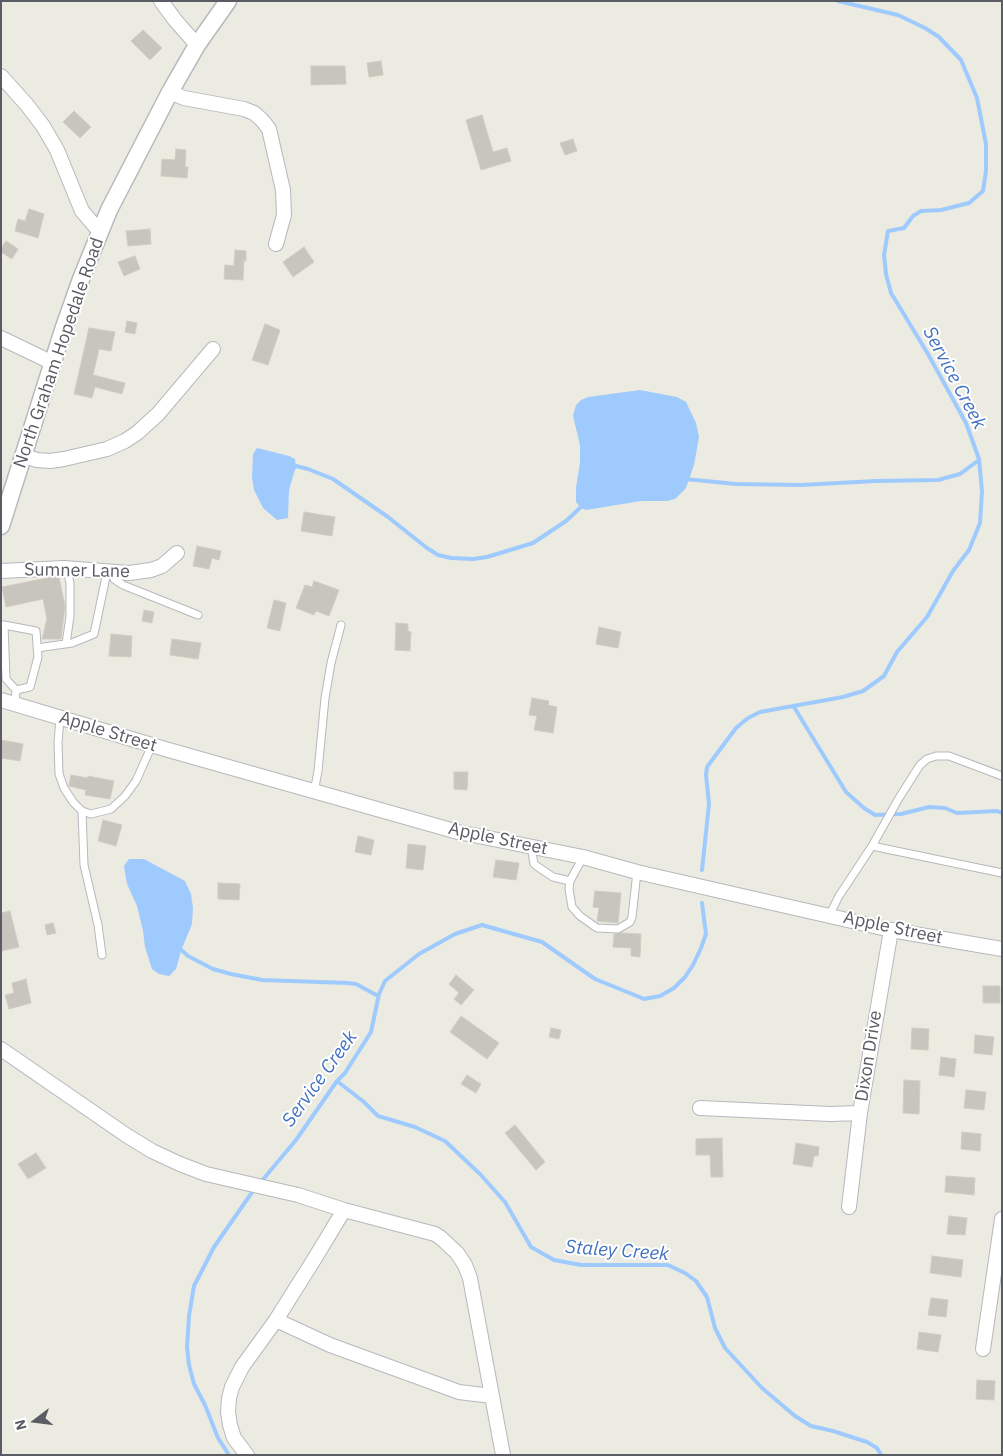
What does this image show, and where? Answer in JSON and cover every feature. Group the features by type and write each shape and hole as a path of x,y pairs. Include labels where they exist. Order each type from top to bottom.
{"street":[{"path":"161,1 197,45"},
{"name":"North Graham Hopedale Road","path":"1,526 80,279 100,232 132,164 170,92 197,45 228,1"},
{"path":"1,76 27,104 43,126 57,150 82,211 100,232"},
{"path":"170,92 184,98 244,108 258,116 269,129 284,190 284,215 276,244"},
{"path":"1,338 53,364"},
{"path":"24,456 44,460 64,459 107,449 125,441 158,414 213,349"},
{"name":"Sumner Lane","path":"1,571 67,568 130,573 151,570 162,566 177,553"},
{"name":"Apple Street","path":"8,702 314,792 458,832 583,857 637,872 830,914 891,930 1002,949"},
{"name":"Dixon Drive","path":"700,1108 830,1114 860,1113 891,930"},
{"path":"1,1049 126,1135 152,1151 180,1164 206,1174 298,1196 435,1234 457,1253 465,1265 470,1278 503,1455"},
{"path":"849,1207 860,1113"},
{"path":"247,1455 234,1438 230,1425 228,1412 232,1387 242,1366 276,1320 344,1210"},
{"path":"983,1349 1002,1219"},
{"path":"276,1320 330,1345 460,1392 492,1396"}],"lane":[{"path":"66,644 70,616 70,584 67,568"},
{"path":"110,572 114,579 123,585 198,615"},
{"path":"37,648 66,644 94,634 110,572"},
{"path":"8,702 16,690 30,687 38,657 36,631 3,625 6,679 16,690"},
{"path":"314,792 318,771 324,698 330,663 341,625"},
{"path":"60,718 58,743 59,774 64,788 73,802 82,811 91,814 111,809 125,796 136,782 152,745"},
{"path":"830,914 899,798 920,765 927,759 936,756 949,756 1002,776"},
{"path":"82,811 84,865 98,925 102,955"},
{"path":"531,846 534,864 553,877 570,881"},
{"path":"872,846 1002,873"},
{"path":"583,857 570,881 569,889 572,907 580,916 597,928 618,929 630,922 637,872"}],"water":[{"path":"640,390 677,397 686,402 696,423 699,437 694,465 686,488 675,499 667,501 641,501 586,510 581,508 576,502 580,445 573,416 576,405 588,397"},
{"path":"257,448 295,459 296,466 289,490 288,518 277,520 263,508 254,490 252,478 253,454"},
{"path":"129,859 144,859 185,881 191,894 193,908 192,924 176,969 169,976 159,974 152,969 145,947 137,906 127,884 124,866"}],"building":[{"path":"143,30 162,48 150,60 131,41"},
{"path":"381,61 383,75 369,77 367,63"},
{"path":"311,66 345,66 346,84 311,85"},
{"path":"74,111 91,127 80,138 63,122"},
{"path":"482,115 493,152 507,148 511,161 481,170 466,120"},
{"path":"573,139 577,151 565,155 560,143"},
{"path":"176,149 186,150 185,167 188,167 187,178 161,176 162,159 175,160"},
{"path":"29,209 44,214 38,238 15,231 18,219 25,221"},
{"path":"150,229 151,244 128,246 126,231"},
{"path":"6,241 18,249 12,259 1,252 1,248"},
{"path":"304,247 314,262 293,277 283,262"},
{"path":"235,250 246,251 243,280 224,279 225,265 234,266"},
{"path":"135,256 140,269 124,276 118,262"},
{"path":"127,321 137,323 135,334 125,332"},
{"path":"265,324 280,330 268,365 252,360"},
{"path":"89,328 115,332 111,351 99,349 93,375 125,383 122,394 95,387 92,398 74,394"},
{"path":"304,512 335,517 332,536 301,531"},
{"path":"197,546 221,551 219,560 212,558 209,569 193,566"},
{"path":"59,577 65,606 61,639 42,639 47,619 43,599 6,607 2,587"},
{"path":"314,581 339,590 329,616 316,611 314,615 296,608 305,585 312,587"},
{"path":"274,600 286,603 280,631 267,628"},
{"path":"144,610 154,612 152,623 142,621"},
{"path":"396,623 408,624 408,631 411,632 410,651 395,650"},
{"path":"599,627 621,632 618,648 596,644"},
{"path":"111,634 132,636 131,657 109,656"},
{"path":"172,639 201,643 198,659 170,655"},
{"path":"532,698 549,701 548,705 557,707 553,733 534,730 537,716 529,715"},
{"path":"1,740 23,744 20,761 1,758"},
{"path":"454,772 468,772 467,790 454,789"},
{"path":"71,775 114,781 110,799 85,795 86,790 69,786"},
{"path":"103,820 122,825 116,846 98,841"},
{"path":"358,836 374,840 371,855 355,852"},
{"path":"408,844 426,846 423,870 406,868"},
{"path":"496,860 519,863 516,880 493,877"},
{"path":"218,883 240,884 239,900 218,899"},
{"path":"595,891 621,893 618,923 597,921 599,908 593,907"},
{"path":"10,911 19,947 1,951 1,913"},
{"path":"53,923 56,933 47,935 45,925"},
{"path":"614,934 641,934 640,957 631,956 631,948 613,947"},
{"path":"456,975 474,990 461,1005 454,999 459,993 449,984"},
{"path":"26,979 31,1003 9,1009 5,995 14,993 12,983"},
{"path":"983,986 1000,986 1000,1003 983,1003"},
{"path":"461,1016 499,1043 487,1059 450,1032"},
{"path":"551,1028 561,1030 559,1039 549,1037"},
{"path":"912,1028 929,1029 928,1050 911,1049"},
{"path":"975,1035 994,1037 992,1055 974,1053"},
{"path":"941,1057 956,1059 954,1077 939,1075"},
{"path":"467,1075 481,1084 476,1093 461,1084"},
{"path":"904,1080 920,1081 919,1114 903,1113"},
{"path":"966,1090 986,1092 984,1110 964,1108"},
{"path":"515,1125 545,1162 536,1170 505,1133"},
{"path":"962,1132 981,1134 980,1151 961,1149"},
{"path":"722,1138 723,1177 711,1177 710,1155 696,1155 696,1139"},
{"path":"796,1143 819,1147 818,1156 814,1156 812,1167 793,1164"},
{"path":"36,1153 46,1168 28,1179 18,1164"},
{"path":"946,1176 975,1178 974,1195 945,1192"},
{"path":"949,1216 967,1218 965,1235 947,1234"},
{"path":"932,1256 963,1260 961,1277 930,1273"},
{"path":"931,1298 948,1300 946,1317 928,1315"},
{"path":"919,1332 941,1335 938,1352 917,1349"},
{"path":"977,1380 995,1381 994,1400 976,1399"}],"waterway":[{"name":"Service Creek","path":"702,870 709,804 707,767 736,728 748,718 760,712 843,697 863,691 884,676 897,652 927,617 953,571 969,550 980,523 982,491 979,459 966,423 928,354 891,293 884,255 888,231 904,228 913,216 921,211 941,210 969,203 983,191 986,171 986,144 977,98 961,60 939,37 898,15 838,1"},
{"path":"685,479 736,484 801,485 938,480 960,474 979,460"},
{"path":"293,468 296,466 308,469 333,479 388,517 427,548 438,555 451,558 473,559 487,557 533,543 566,521 583,505"},
{"path":"794,707 846,792 875,815 901,814 929,807 945,808 957,813 997,811 1002,813"},
{"name":"Service Creek","path":"260,1183 296,1140 337,1081 345,1073 371,1032 379,994 385,981 419,954 455,934 482,925 542,942 595,979 644,999 660,996 674,988 693,965 706,934 702,903"},
{"path":"179,948 188,956 213,969 231,974 262,980 356,984 378,996"},
{"name":"Staley Creek","path":"337,1081 364,1102 378,1116 415,1127 445,1141 480,1174 505,1202 531,1247 554,1260 581,1265 668,1265 685,1273 696,1281 707,1297 715,1328 725,1348 762,1388 795,1416 811,1426 867,1442 877,1448 881,1455"},
{"name":"Service Creek","path":"229,1455 218,1438 205,1405 194,1384 187,1347 189,1316 194,1286 214,1247 255,1188"}]}
